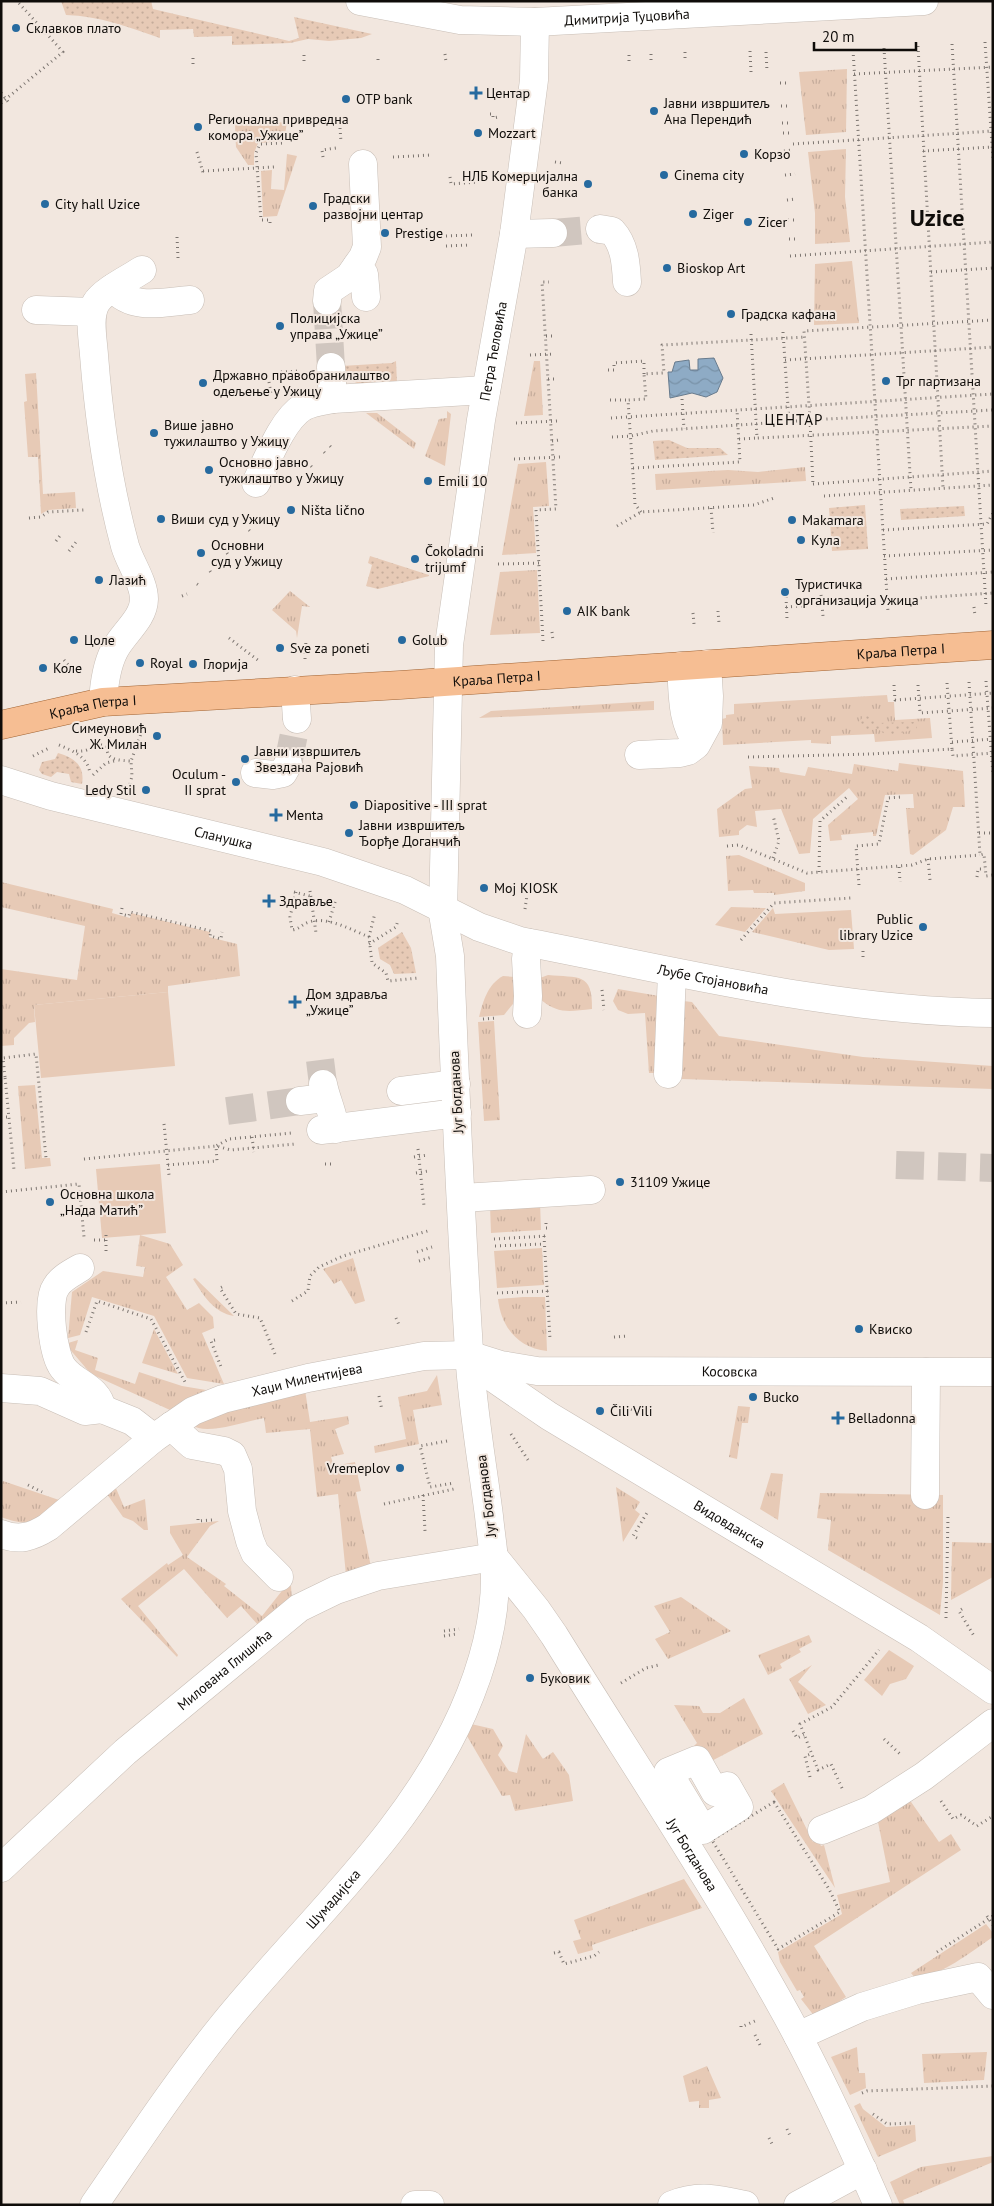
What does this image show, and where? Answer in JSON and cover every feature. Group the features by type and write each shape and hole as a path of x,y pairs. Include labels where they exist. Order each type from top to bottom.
{"main road":[{"name":"Краља Петра I","path":"1,725 103,702 300,678 448,681 993,645"}],"street":[{"name":"Димитрија Туцовића","path":"360,1 419,14 460,20 534,22 924,1"},
{"name":"Петра Ћеловића","path":"448,681 449,645 486,390 514,234 534,80 534,22"},
{"path":"327,301 328,291 344,282 357,266 367,246 363,164"},
{"path":"600,229 612,231 619,240 625,259 627,282"},
{"path":"514,234 553,233"},
{"path":"357,266 364,274 366,297"},
{"path":"103,702 106,675 114,649 144,609 143,590 134,572 114,503 102,436 92,312 99,298 142,270"},
{"path":"113,288 120,296 138,304 190,300"},
{"path":"36,310 92,312"},
{"path":"331,367 333,399"},
{"path":"256,483 293,415 313,402 333,399 486,390"},
{"path":"105,543 120,569 128,573 134,572"},
{"path":"639,755 680,752 693,748 706,730 709,704 694,665"},
{"path":"297,719 300,678"},
{"name":"Југ Богданова","path":"448,681 443,907 450,956 469,1354 494,1557 536,1609 665,1790 773,2027 863,2170 878,2205"},
{"path":"255,773 273,775 283,773 288,764"},
{"name":"Сланушка","path":"1,780 51,796 323,862 391,884 443,907"},
{"name":"Љубе Стојановића","path":"443,907 479,927 528,943 672,972 829,1000 901,1008 993,1013"},
{"path":"527,1014 526,959 528,943"},
{"path":"668,1074 672,972"},
{"path":"401,1091 456,1084"},
{"path":"313,1095 331,1104 328,1129 458,1113"},
{"path":"462,1198 590,1190"},
{"path":"80,1268 59,1282 52,1296 54,1346 63,1369 98,1396 102,1408"},
{"name":"Косовска","path":"469,1354 507,1366 537,1371 993,1372"},
{"name":"Хаџи Милентијева","path":"6,1542 36,1535 48,1527 162,1432 193,1411 216,1402 266,1388 419,1356 469,1354"},
{"name":"Видовданска","path":"469,1354 492,1377 549,1416 919,1638 993,1690"},
{"path":"924,1495 926,1372"},
{"path":"1,1388 40,1391 85,1411 102,1408 192,1445 219,1449 232,1455 238,1469 242,1511 250,1541 255,1553 279,1577"},
{"name":"Шумадијска","path":"94,2205 165,2103 224,2024 356,1875 403,1814 438,1760 461,1716 478,1651 490,1629 494,1592 494,1557"},
{"name":"Милована Глишића","path":"1,1868 125,1752 299,1608 336,1590 378,1576 494,1557"},
{"path":"822,1830 871,1810 924,1776 993,1723"},
{"path":"665,1790 686,1778 694,1778 705,1797"},
{"path":"773,2027 837,2016 874,2003 978,1977 993,1995"},
{"path":"798,2205 863,2170"},
{"path":"672,2205 693,2197 745,2205"},
{"path":"415,2205 430,2205"}],"path":[{"path":"1,103 63,52 17,1"},
{"path":"985,42 993,160"},
{"path":"952,44 986,606"},
{"path":"918,46 943,488"},
{"path":"884,48 911,490"},
{"path":"852,50 888,612"},
{"path":"750,51 751,72"},
{"path":"685,52 685,59"},
{"path":"766,52 768,71"},
{"path":"445,54 446,62"},
{"path":"651,54 651,61"},
{"path":"378,55 378,60"},
{"path":"629,55 629,62"},
{"path":"304,56 304,65"},
{"path":"193,58 193,68"},
{"path":"854,74 993,67"},
{"path":"780,83 789,83"},
{"path":"1,93 9,103"},
{"path":"781,106 791,106"},
{"path":"490,114 493,114 493,118 497,117"},
{"path":"782,124 792,123"},
{"path":"340,128 341,148"},
{"path":"793,144 992,131"},
{"path":"783,133 792,133"},
{"path":"270,223 270,220 261,220 256,153 260,144 285,143"},
{"path":"924,151 992,147"},
{"path":"784,151 793,150"},
{"path":"197,152 204,173 274,168"},
{"path":"418,155 431,155"},
{"path":"785,174 795,174"},
{"path":"450,177 451,184 478,182"},
{"path":"787,200 796,199"},
{"path":"788,220 798,220"},
{"path":"446,236 472,235"},
{"path":"176,236 178,258"},
{"path":"789,239 799,239"},
{"path":"790,256 993,242"},
{"path":"446,246 470,245"},
{"path":"931,272 993,268"},
{"path":"543,641 542,590 536,510 556,509 542,282 549,282"},
{"path":"993,320 804,331 814,484 993,471"},
{"path":"783,332 789,422"},
{"path":"751,334 757,438"},
{"path":"546,336 552,336"},
{"path":"644,374 664,373 662,345 804,337"},
{"path":"785,360 993,347"},
{"path":"530,356 554,354"},
{"path":"608,370 614,370 614,363 644,361 646,399 610,400"},
{"path":"548,379 555,379"},
{"path":"269,382 270,390"},
{"path":"611,418 993,394"},
{"path":"682,399 684,429"},
{"path":"549,400 556,400"},
{"path":"628,400 635,504 641,512"},
{"path":"632,468 740,462 737,410"},
{"path":"612,437 631,436 653,430 993,410"},
{"path":"516,423 558,421"},
{"path":"739,439 993,426"},
{"path":"552,440 559,440"},
{"path":"514,459 560,457"},
{"path":"824,496 993,485"},
{"path":"617,526 641,512 754,505 774,498"},
{"path":"711,508 713,533"},
{"path":"29,518 41,517 48,512 83,510"},
{"path":"883,530 987,524 993,513"},
{"path":"237,519 261,518 263,520"},
{"path":"56,541 62,533"},
{"path":"69,551 76,542"},
{"path":"884,556 993,550"},
{"path":"498,564 540,562"},
{"path":"886,579 993,572"},
{"path":"786,607 993,593"},
{"path":"182,596 187,594"},
{"path":"821,595 823,616"},
{"path":"786,597 787,619"},
{"path":"718,611 719,623"},
{"path":"693,613 694,624"},
{"path":"552,632 553,641"},
{"path":"229,638 259,661 260,664"},
{"path":"300,678 306,640"},
{"path":"64,660 76,674"},
{"path":"986,681 991,709 993,776"},
{"path":"969,682 980,855"},
{"path":"947,683 953,756 992,753"},
{"path":"894,685 895,700 993,694"},
{"path":"918,685 920,713 991,709"},
{"path":"131,781 131,761 141,733"},
{"path":"109,735 107,755 115,760"},
{"path":"70,750 82,751 91,748 96,744 97,737"},
{"path":"952,742 992,740"},
{"path":"25,760 57,744"},
{"path":"96,744 107,746"},
{"path":"66,748 84,759 89,768 90,779 102,766 115,760 131,761"},
{"path":"748,757 871,754 952,749"},
{"path":"819,872 820,821 848,796"},
{"path":"858,885 856,846 879,844 888,798 901,798"},
{"path":"773,858 779,841 774,815"},
{"path":"979,834 993,833"},
{"path":"727,846 739,845 807,873 912,865 928,859 984,854 986,876 991,875"},
{"path":"928,859 930,880"},
{"path":"899,866 900,882"},
{"path":"978,877 978,869 985,869"},
{"path":"309,885 316,933"},
{"path":"310,896 295,892 290,916 292,930 301,928 307,922 322,920 369,937"},
{"path":"741,940 774,904 851,898"},
{"path":"377,906 369,937 372,963 386,973 388,981 424,978"},
{"path":"122,908 121,914 129,916 130,912 211,931 210,936 220,939 222,932"},
{"path":"328,922 333,910"},
{"path":"369,944 396,928 398,918"},
{"path":"862,951 863,960"},
{"path":"602,989 604,1010"},
{"path":"478,1019 496,1018"},
{"path":"14,1170 3,1077 3,1058 36,1054 46,1158"},
{"path":"1,1117 9,1117"},
{"path":"164,1124 169,1174"},
{"path":"216,1146 229,1139 328,1129"},
{"path":"252,1137 253,1150"},
{"path":"84,1159 216,1146 230,1150 253,1150 280,1145"},
{"path":"168,1165 217,1161 216,1146"},
{"path":"418,1146 424,1206"},
{"path":"325,1164 332,1164"},
{"path":"1,1192 79,1184 84,1237"},
{"path":"292,1301 308,1291 310,1276 319,1267 343,1256 435,1229"},
{"path":"106,1232 107,1246"},
{"path":"498,1239 545,1236 550,1337"},
{"path":"101,1240 106,1240"},
{"path":"494,1246 544,1244"},
{"path":"417,1252 423,1250"},
{"path":"420,1261 435,1256"},
{"path":"222,1287 220,1288 236,1314 260,1318 277,1360"},
{"path":"491,1294 548,1291"},
{"path":"84,1335 97,1301 151,1319 185,1382"},
{"path":"1,1304 11,1303"},
{"path":"396,1318 399,1325"},
{"path":"381,1405 382,1410"},
{"path":"510,1433 530,1463"},
{"path":"448,1440 420,1446 430,1487 454,1483"},
{"path":"419,1464 424,1463"},
{"path":"421,1474 427,1472"},
{"path":"384,1504 453,1489"},
{"path":"423,1496 425,1531"},
{"path":"946,1610 948,1510"},
{"path":"637,1538 633,1536 646,1516"},
{"path":"843,1790 831,1764 818,1770 800,1724 832,1707 874,1656"},
{"path":"618,1685 646,1668 658,1665"},
{"path":"793,1731 796,1738 804,1735"},
{"path":"810,1777 805,1756 811,1754"},
{"path":"940,1799 953,1819 961,1815 978,1826 993,1816"},
{"path":"741,1889 712,1840 774,1802 829,1889 840,1912 783,1946"},
{"path":"954,1941 988,1917 993,1916"},
{"path":"988,1917 993,1925"},
{"path":"554,1953 560,1952 564,1964 594,1956 599,1952"},
{"path":"741,2026 741,2028 773,2027"},
{"path":"761,2047 773,2027"},
{"path":"859,2094 867,2091 993,2085"},
{"path":"887,2124 912,2123 912,2121"},
{"path":"787,2129 791,2138"},
{"path":"769,2138 773,2146"}],"green space":[{"path":"61,1 151,1 153,9 289,41 299,38 294,17 372,34 361,38 329,41 308,39 290,43 232,45 232,36 194,37 193,29 160,30 160,38 102,20 66,15"},
{"path":"847,69 846,132 806,135 799,72"},
{"path":"287,122 284,141 258,143 254,153 254,165 248,165 236,147 235,125"},
{"path":"846,149 845,197 850,242 815,244 815,213 808,152"},
{"path":"287,154 297,156 277,216 263,217 261,171 272,170 271,189 284,190"},
{"path":"852,261 859,323 814,325 815,264"},
{"path":"396,361 397,383 357,383 350,380 341,366 392,363"},
{"path":"534,361 540,361 543,415 524,416"},
{"path":"36,373 43,494 75,492 76,508 48,510 41,514 38,457 28,457 24,402 27,401 25,374"},
{"path":"447,411 451,414 445,466 425,456 439,419 447,418"},
{"path":"366,413 377,413 416,443 414,449"},
{"path":"669,440 687,448 720,448 728,455 655,460 653,441"},
{"path":"546,462 549,506 533,507 536,553 502,555 518,464"},
{"path":"805,467 806,481 656,490 655,474 728,470 758,472"},
{"path":"865,505 868,549 832,551 829,508"},
{"path":"964,506 965,516 901,520 900,509"},
{"path":"370,556 429,576 378,589 366,586 372,565 368,563"},
{"path":"537,570 540,633 490,635 500,572"},
{"path":"290,591 310,607 302,606 297,638 296,631 272,610"},
{"path":"887,695 888,702 894,702 895,720 930,718 932,738 875,742 874,734 831,736 831,744 811,743 811,740 723,745 722,719 726,718 726,715 734,714 734,704"},
{"path":"654,701 654,710 479,718 491,711"},
{"path":"866,715 878,723 915,722 917,723 917,729 887,736 878,729 864,729 859,721"},
{"path":"58,753 69,757 78,764 82,772 82,784 71,782 69,774 57,772 51,777 42,774 39,770 42,762 55,759"},
{"path":"899,763 963,771 965,807 953,807 946,830 913,855 910,854 906,808 914,808 913,794 885,795 876,836 873,836 873,832 841,835 842,840 830,841 828,825 858,799 849,788 813,819 810,853 799,854 781,809 755,811 757,827 747,825 739,831 739,835 719,837 717,809 745,789 752,788 749,766 779,768 780,772 805,776 808,767 852,774 854,764 898,771"},
{"path":"739,855 805,883 805,891 774,895 774,893 754,893 753,890 728,891 726,856"},
{"path":"1,882 113,909 112,913 130,918 131,913 210,932 209,937 237,944 240,976 168,986 168,992 34,1005 35,1022 29,1023 14,1038 14,1045 1,1046 1,969 77,980 85,926 1,907"},
{"path":"731,907 766,908 745,932 715,925"},
{"path":"773,908 775,914 851,910 854,949 829,950 752,932"},
{"path":"402,932 411,948 416,973 394,974 390,965 380,959 378,948"},
{"path":"548,975 582,979 590,988 592,1009 559,1010 540,999 540,978"},
{"path":"503,976 515,977 517,999 504,1015 479,1017 484,999 490,988"},
{"path":"618,989 659,996 658,1073 649,1073 645,1013 628,1014 618,1010 613,1001"},
{"path":"168,992 175,1066 41,1078 34,1005"},
{"path":"683,1001 692,1002 719,1036 863,1057 993,1066 993,1089 682,1079"},
{"path":"494,1021 500,1120 484,1121 478,1022"},
{"path":"35,1085 42,1158 50,1158 51,1166 25,1169 18,1086"},
{"path":"160,1164 166,1233 102,1238 96,1169"},
{"path":"540,1202 541,1230 491,1233 490,1206"},
{"path":"140,1235 170,1244 183,1265 166,1277 187,1310 199,1303 213,1317 214,1328 202,1333 224,1384 187,1378 154,1316 92,1297 80,1335 68,1338 72,1292 103,1271 143,1277 145,1267 136,1266"},
{"path":"542,1248 544,1285 497,1288 494,1251"},
{"path":"353,1258 365,1301 355,1304 341,1280 334,1284 323,1269"},
{"path":"195,1278 234,1316 215,1307 201,1291 193,1279"},
{"path":"545,1297 547,1351 528,1346 520,1341 507,1327 503,1319 498,1299"},
{"path":"154,1329 178,1374 142,1363"},
{"path":"78,1340 75,1350 98,1358 95,1370 135,1384 139,1372 182,1386 206,1390 170,1410 91,1374 67,1346 68,1343"},
{"path":"437,1375 442,1405 413,1410 419,1444 375,1453 374,1446 406,1439 398,1397 427,1391"},
{"path":"305,1390 310,1422 348,1416 349,1424 335,1429 344,1454 331,1457 334,1466 355,1462 361,1491 356,1492 371,1567 346,1575 338,1494 317,1497 310,1429 266,1433 264,1418 206,1429 192,1425 216,1414"},
{"path":"738,1406 750,1407 748,1423 742,1423 737,1459 729,1457"},
{"path":"771,1473 783,1474 778,1520 760,1509"},
{"path":"3,1481 62,1501 40,1517 28,1522 1,1517 1,1486"},
{"path":"115,1486 124,1507 145,1499 148,1530 144,1530 133,1521 123,1517 107,1494"},
{"path":"616,1487 640,1502 635,1510 640,1514 623,1542"},
{"path":"820,1493 943,1495 943,1582 940,1615 828,1550 831,1520 817,1518"},
{"path":"219,1521 210,1526 187,1557 226,1584 224,1586 262,1616 285,1587 291,1586 292,1602 258,1625 241,1606 227,1618 184,1569 138,1606 178,1655 177,1657 121,1599 167,1563 168,1565 183,1555 170,1533 170,1526"},
{"path":"952,1542 993,1543 993,1577 951,1600"},
{"path":"681,1597 731,1631 668,1659 655,1639 670,1632 654,1606"},
{"path":"809,1635 812,1642 799,1649 801,1652 780,1664 782,1668 768,1675 758,1655"},
{"path":"889,1650 914,1666 906,1679 890,1684 882,1696 864,1680"},
{"path":"812,1665 798,1682 826,1705 808,1714 789,1679"},
{"path":"744,1698 763,1734 702,1766 693,1747 697,1743 674,1705 699,1706 703,1713 720,1713"},
{"path":"471,1724 493,1729 503,1746 498,1755 509,1771 517,1773 526,1734 543,1759 553,1752 569,1775 573,1801 515,1811 510,1795 502,1796 467,1736"},
{"path":"784,1783 813,1842 818,1839 821,1846 824,1845 835,1888 771,1791"},
{"path":"909,1799 939,1842 951,1834 961,1850 814,1946 846,1997 815,2017 801,1999 804,1997 800,1990 797,1991 780,1962 778,1952 842,1914 837,1895 890,1882 877,1817"},
{"path":"684,1879 702,1908 592,1945 593,1950 578,1954 573,1941 581,1939 574,1920"},
{"path":"986,1924 993,1933 993,1937 965,1956 936,1973 915,1978 911,1973"},
{"path":"857,2047 859,2073 865,2073 866,2088 850,2095 831,2057"},
{"path":"987,2052 984,2080 924,2083 922,2054"},
{"path":"707,2066 721,2098 709,2100 709,2108 699,2108 699,2101 689,2102 683,2076"},
{"path":"860,2103 863,2109 886,2127 915,2125 916,2141 878,2157 854,2106"},
{"path":"993,2156 993,2162 903,2200 905,2205 900,2205 890,2182 921,2167"}],"water":[{"path":"714,358 723,378 717,392 706,397 692,393 670,398 668,372 672,372 675,362 689,360 690,370 698,370 698,359"}],"tunnel":[{"path":"553,233 600,229"},
{"path":"327,301 331,367"},
{"path":"288,764 297,719"},
{"path":"320,1060 323,1084"},
{"path":"227,1111 300,1101"},
{"path":"896,1165 993,1168"}],"place":[{"name":"Склавков плато","path":"16,28"},
{"name":"Центар","path":"476,93"},
{"name":"OTP bank","path":"346,99"},
{"name":"Јавни извршитељ Ана Перендић","path":"654,111"},
{"name":"Регионална привредна комора „Ужице”","path":"198,127"},
{"name":"Mozzart","path":"478,133"},
{"name":"Корзо","path":"744,154"},
{"name":"Cinema city","path":"664,175"},
{"name":"НЛБ Комерцијална банка","path":"588,184"},
{"name":"City hall Uzice","path":"45,204"},
{"name":"Градски развојни центар","path":"313,206"},
{"name":"Ziger","path":"693,214"},
{"name":"Zicer","path":"748,222"},
{"name":"Prestige","path":"385,233"},
{"name":"Bioskop Art","path":"667,268"},
{"name":"Градска кафана","path":"731,314"},
{"name":"Полицијска управа „Ужице”","path":"280,326"},
{"name":"Трг партизана","path":"886,381"},
{"name":"Државно правобранилаштво одељење у Ужицу","path":"203,383"},
{"name":"Више јавно тужилаштво у Ужицу","path":"154,433"},
{"name":"Основно јавно тужилаштво у Ужицу","path":"209,470"},
{"name":"Emili 10","path":"428,481"},
{"name":"Ništa lično","path":"291,510"},
{"name":"Виши суд у Ужицу","path":"161,519"},
{"name":"Makamara","path":"792,520"},
{"name":"Кула","path":"801,540"},
{"name":"Основни суд у Ужицу","path":"201,553"},
{"name":"Čokoladni trijumf","path":"415,559"},
{"name":"Лазић","path":"99,580"},
{"name":"Туристичка организација Ужица","path":"785,592"},
{"name":"AIK bank","path":"567,611"},
{"name":"Цоле","path":"74,640"},
{"name":"Golub","path":"402,640"},
{"name":"Sve za poneti","path":"280,648"},
{"name":"Royal","path":"140,663"},
{"name":"Глорија","path":"193,664"},
{"name":"Коле","path":"43,668"},
{"name":"Симеуновић Ж. Милан","path":"157,736"},
{"name":"Јавни извршитељ Звездана Рајовић","path":"245,759"},
{"name":"Oculum - II sprat","path":"236,782"},
{"name":"Ledy Stil","path":"146,790"},
{"name":"Diapositive - III sprat","path":"354,805"},
{"name":"Menta","path":"276,815"},
{"name":"Јавни извршитељ Ђорђе Доганчић","path":"349,833"},
{"name":"Moj KIOSK","path":"484,888"},
{"name":"Здравље","path":"269,901"},
{"name":"Public library Uzice","path":"923,927"},
{"name":"Дом здравља „Ужице”","path":"295,1002"},
{"name":"31109 Ужице","path":"620,1182"},
{"name":"Основна школа „Нада Матић”","path":"50,1202"},
{"name":"Квиско","path":"859,1329"},
{"name":"Bucko","path":"753,1397"},
{"name":"Čili Vili","path":"600,1411"},
{"name":"Belladonna","path":"838,1418"},
{"name":"Vremeplov","path":"400,1468"},
{"name":"Буковик","path":"530,1678"}],"district":[{"name":"Uzice","path":"937,218"},
{"name":"ЦЕНТАР","path":"794,420"}]}
